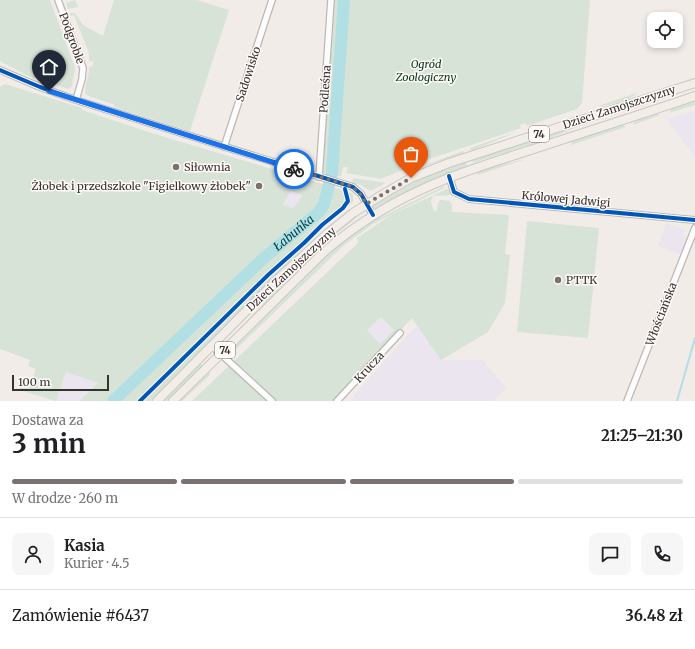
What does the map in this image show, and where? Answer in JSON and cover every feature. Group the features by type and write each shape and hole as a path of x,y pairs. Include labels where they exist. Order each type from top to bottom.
{"main road":[{"name":"Dzieci Zamojszczyzny","path":"157,401 309,249 366,204 411,178 449,163 695,83"},
{"name":"Dzieci Zamojszczyzny","path":"173,401 324,252 373,215 407,195 449,176 695,96"}],"street":[{"name":"Podgroble","path":"58,0 83,68 82,79 76,100"},
{"name":"Sadowisko","path":"224,147 272,0"},
{"name":"Podleśna","path":"321,178 331,0"},
{"path":"0,70 76,100 356,188 373,215"},
{"name":"Królowej Jadwigi","path":"449,176 454,192 469,200 695,220"},
{"name":"Włościańska","path":"627,401 695,228"},
{"name":"Krucza","path":"337,401 400,334"},
{"path":"212,346 220,355 272,401"}],"shaded area":[{"path":"695,111 695,157 667,119"},
{"path":"289,191 303,195 293,208 283,206"},
{"path":"666,223 685,230 683,235 688,237 682,255 658,246"},
{"path":"381,317 394,330 380,345 367,330"},
{"path":"417,325 441,360 483,360 506,388 494,401 349,401"},
{"path":"66,372 98,383 79,401 56,401"}],"green space":[{"path":"0,0 50,0 75,68 72,86 68,89 35,78 34,79 0,61"},
{"path":"75,0 78,7 68,9 66,3"},
{"path":"114,0 197,0 229,10 190,131 114,107 115,105 86,95 85,88 89,74 89,67 93,66 94,62 89,61 89,53 74,15 70,16 69,13 75,13 83,25 103,36"},
{"name":"Ogród Zoologiczny","path":"335,0 590,0 582,103 577,109 527,126 525,123 520,125 521,128 421,162 381,179 346,173 348,167 343,167 341,177 323,173"},
{"path":"5,84 82,108 82,110 158,135 349,192 353,194 353,202 324,227 151,401 79,401 98,383 66,372 56,401 19,390 21,386 29,389 36,369 28,366 30,360 0,349 0,87","holes":["290,191 303,195 293,208 283,205"]},
{"path":"639,92 629,99 602,107 598,106"},
{"path":"695,100 695,105 669,113 672,108"},
{"path":"655,113 660,115 633,125 634,120"},
{"path":"580,124 580,126 540,142 473,163 472,159"},
{"path":"620,124 626,127 571,145 572,140"},
{"path":"519,131 471,151 470,148"},
{"path":"463,151 464,153 412,170"},
{"path":"523,160 478,175 476,171"},
{"path":"465,161 467,166 420,185 376,208 373,208 373,205 407,186 429,175"},
{"path":"354,178 386,183 370,191 361,185 351,182"},
{"path":"442,187 446,187 373,224 343,246 229,356 230,351 330,252 363,226"},
{"path":"447,189 450,190 450,195 433,196 431,201 433,210 437,211 440,200 450,201 452,205 452,212 509,215 505,254 510,255 505,303 488,332 441,360 412,318 334,401 192,401 358,243 357,238 391,215","holes":["381,317 394,330 380,344 367,330"]},
{"path":"362,211 359,216 323,244 291,275 270,300 223,346 262,305 282,280 320,244"},
{"name":"PTTK","path":"527,221 599,228 588,338 517,332"},
{"path":"200,363 203,366 168,401 162,401"},
{"path":"209,371 210,375 182,401 178,401"}],"waterway":[{"name":"Łabuńka","path":"113,401 265,257 319,212 324,204 332,173 344,0"},
{"path":"677,401 695,338"}],"cycle path":[{"path":"0,70 76,100 353,187 361,194 373,215"},
{"path":"449,176 454,192 469,199 695,220"},
{"path":"140,401 268,275 322,225 343,208 348,201 345,189"}],"way so far":[{"path":"294,169 356,188 366,204 411,178"}],"place":[{"name":"Siłownia","path":"176,167"},
{"name":"Żłobek i przedszkole \"Figielkowy żłobek\"","path":"259,186"},
{"name":"PTTK","path":"558,280"}],"route":[{"path":"49,91 294,169"}]}
